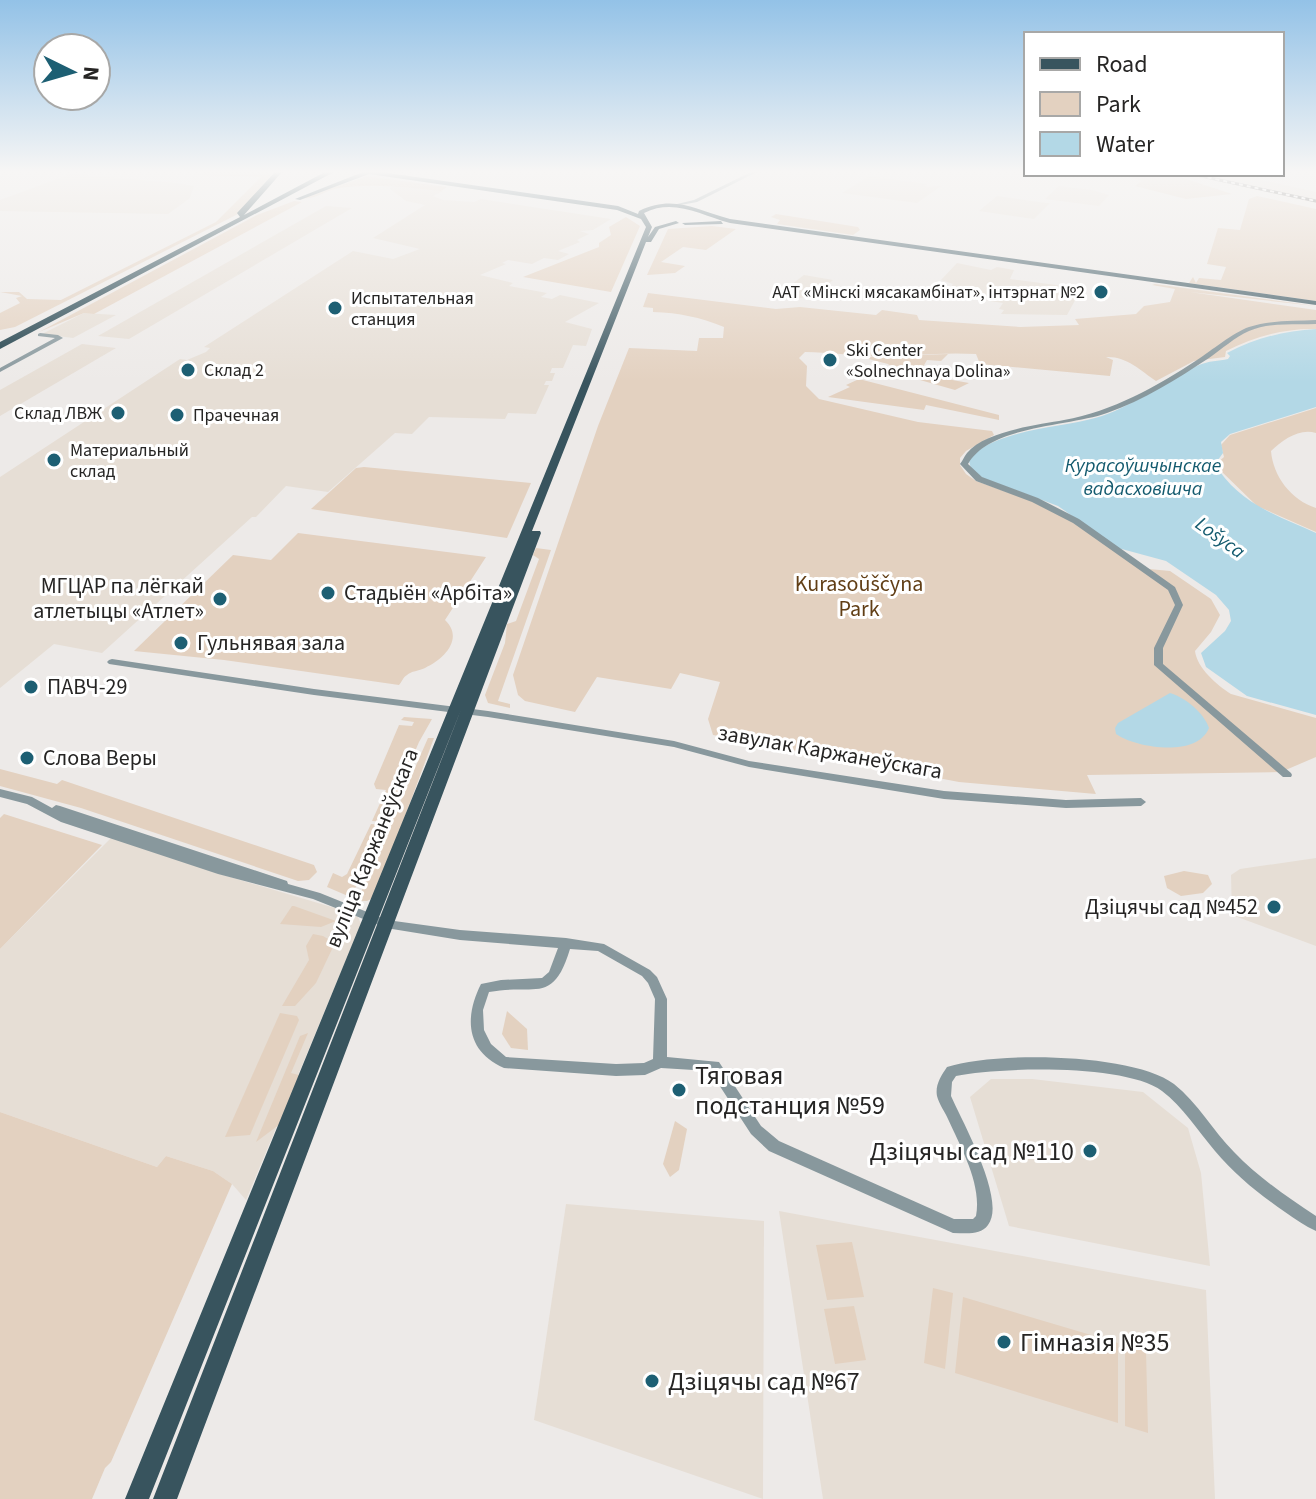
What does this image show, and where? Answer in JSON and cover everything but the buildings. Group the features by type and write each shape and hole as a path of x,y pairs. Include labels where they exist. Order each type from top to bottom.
{"highway":[{"path":"2,338 36,327 196,242"}],"main road":[{"name":"вуліца Каржанеўскага","path":"165,1499 380,921 644,242"},
{"name":"вуліца Каржанеўскага","path":"626,293 649,242"},
{"path":"861,242 1316,304"},
{"path":"872,242 1038,266"},
{"name":"вуліца Каржанеўскага","path":"137,1499 380,921"}],"street":[{"path":"1287,775 1159,665 1157,646 1175,618 1179,605 1165,582 1076,521 1035,500 979,479 964,464 974,449 997,438 1103,414 1248,329 1272,324 1316,322"},
{"path":"0,370 60,338 36,327"},
{"name":"завулак Каржанеўскага","path":"112,662 462,710 674,744 763,767 944,795 1066,804 1141,802"},
{"path":"2,795 28,800 91,828 267,885 290,888 380,921 468,936 600,947 653,980 661,999 660,1062"},
{"path":"566,943 560,969 550,982 540,985 501,984 485,988 478,1002 475,1023 479,1040 491,1055 504,1062 616,1070 645,1069 660,1062 714,1066 756,1130 774,1146 953,1226 964,1228 975,1226 983,1220 987,1210 982,1184 944,1096 945,1081 952,1071 988,1065 1121,1069 1158,1081 1172,1091 1253,1179 1316,1224"}],"shaded area":[{"path":"263,242 294,242 129,339 98,336"},
{"path":"390,242 580,242 558,251 569,254 558,260 544,258 532,264 508,260 502,263 506,264 480,275 513,283 509,286 547,293 541,297 552,299 560,295 599,303 565,322 592,329 586,346 573,345 563,368 552,368 550,373 555,373 552,381 546,381 544,385 549,385 536,414 508,413 505,419 429,417 412,434 395,433 328,492 286,486 256,517 252,517 102,653 54,644 0,688 0,477 180,359 187,360 206,352 210,348 204,347 353,251 393,259 420,249"},
{"path":"957,263 991,270 997,267 1014,270 1010,279 1064,286 1056,292 1078,295 1067,315 1001,314 1004,310 999,309 1003,303 945,294 953,284 941,280"},
{"path":"804,275 833,280 814,296 782,297 787,293 783,291"},
{"path":"84,313 116,315 73,338 42,334"},
{"path":"82,344 116,348 0,416 0,390"},
{"path":"112,837 220,874 345,911 358,917 361,924 246,1200 232,1184 213,1171 166,1156 157,1167 0,1112 0,949"},
{"name":"Дзіцячы сад №452","path":"1316,858 1316,946 1232,915 1231,875 1240,869"},
{"name":"Дзіцячы сад №110","path":"991,1079 1032,1079 1143,1092 1188,1128 1201,1173 1210,1266 1009,1226 970,1097"},
{"name":"Дзіцячы сад №67","path":"566,1204 764,1221 763,1499 534,1420"},
{"name":"Гімназія №35","path":"779,1211 1206,1290 1215,1499 823,1499"}],"green space":[{"path":"176,242 183,242 15,327 0,330 0,313 20,303 16,298 22,296 0,292 19,292 27,299 61,300"},
{"path":"207,242 228,242 94,314 84,313 39,332"},
{"path":"633,242 611,292 523,277 599,247 599,243"},
{"path":"662,242 717,242 706,250 683,247 661,262 685,266 675,273 647,275"},
{"path":"1214,242 1316,242 1316,301 1189,283 1193,277 1196,283 1199,278 1221,280 1226,267 1207,264"},
{"name":"Kurasoŭščyna Park","path":"1152,285 1316,306 1190,292 1316,310 1316,329 1292,330 1258,338 1226,351 1225,357 1194,361 1156,381 1132,364 1113,357 1106,357 1113,360 1110,376 980,364 976,354 875,356 805,352 799,358 807,366 806,386 819,399 918,422 992,431 994,435 966,451 960,458 960,465 966,474 1071,521 1139,568 1170,571 1211,599 1220,615 1195,651 1200,664 1214,681 1231,694 1316,718 1316,757 1281,772 1087,775 1096,794 959,782 713,735 708,719 720,682 680,673 671,689 597,677 575,712 525,701 518,695 513,675 598,426 629,348 697,351 699,338 723,338 724,327 689,316 653,312 653,308 643,307 648,293 776,309 800,307 876,315 882,310 917,315 919,320 1020,327 1079,325 1075,319 1136,314 1144,306 1170,302 1175,289"},
{"path":"948,354 941,361 927,360 919,374 969,383 955,390 899,374 888,364 861,357"},
{"path":"859,379 999,415 999,420 926,405 924,410 828,397"},
{"path":"1316,408 1316,433 1297,434 1271,451 1275,469 1285,486 1299,499 1316,508 1316,532 1257,506 1218,468 1217,463 1224,457 1221,445 1230,435"},
{"path":"356,468 531,483 507,538 311,509"},
{"name":"Стадыён «Арбіта»","path":"298,533 486,557 445,620 453,634 445,654 404,677 399,685 224,660 134,651 233,555 271,560"},
{"path":"536,548 551,550 498,701 510,704 510,708 488,703 485,695 505,643 507,624 516,621 539,559 533,555"},
{"path":"404,717 432,719 385,822 372,821 386,790 376,789 374,784 399,725 412,726 414,722 401,720"},
{"path":"428,738 434,738 375,897 357,901"},
{"path":"0,769 57,784 62,780 314,865 317,872 309,880 298,881 81,808 0,786"},
{"path":"4,814 102,845 0,949 0,818"},
{"path":"371,824 383,825 353,893 348,896 327,887 333,873 342,877 347,874"},
{"path":"1184,871 1208,875 1212,884 1203,893 1181,896 1167,888 1164,876"},
{"path":"292,906 336,921 321,927 280,924"},
{"path":"313,934 333,942 333,947 316,983 295,1006 282,1006 309,960 306,946"},
{"path":"507,1011 527,1029 528,1050 511,1048 502,1034"},
{"path":"280,1013 297,1016 299,1020 250,1135 225,1137"},
{"path":"308,1033 291,1073 299,1075 280,1124 256,1142 300,1036"},
{"path":"0,1112 157,1167 166,1156 213,1171 232,1184 92,1499 0,1499"},
{"path":"675,1121 687,1129 679,1170 670,1177 663,1164"},
{"path":"852,1242 864,1297 827,1300 816,1245"},
{"path":"933,1288 953,1293 945,1369 924,1363"},
{"path":"963,1297 1118,1343 1118,1423 955,1373"},
{"path":"854,1306 866,1360 835,1364 824,1309"},
{"path":"1125,1345 1146,1351 1148,1433 1125,1426"}],"water":[{"name":"Курасоўшчынскае вадасховішча","path":"1316,329 1316,407 1230,434 1221,442 1223,453 1215,464 1246,498 1316,533 1316,715 1247,696 1206,667 1201,653 1225,631 1231,621 1229,610 1216,595 1166,561 1118,548 1058,506 983,478 971,469 969,461 979,451 1008,436 1109,413 1185,371 1228,359 1230,356 1227,353 1248,343"},
{"path":"1170,693 1188,702 1203,717 1209,728 1202,737 1192,744 1166,748 1137,743 1116,734 1118,723"}],"place":[{"name":"ААТ «Мінскі мясакамбінат», інтэрнат №2","path":"1101,292"},
{"name":"Испытательная станция","path":"335,308"},
{"name":"Ski Center «Solnechnaya Dolina»","path":"830,360"},
{"name":"Склад 2","path":"188,370"},
{"name":"Склад ЛВЖ","path":"118,413"},
{"name":"Прачечная","path":"177,415"},
{"name":"Материальный склад","path":"54,460"},
{"name":"Стадыён «Арбіта»","path":"328,593"},
{"name":"МГЦАР па лёгкай атлетыцы «Атлет»","path":"220,599"},
{"name":"Гульнявая зала","path":"181,643"},
{"name":"ПАВЧ-29","path":"31,687"},
{"name":"Слова Веры","path":"27,758"},
{"name":"Дзіцячы сад №452","path":"1274,907"},
{"name":"Тяговая подстанция №59","path":"679,1090"},
{"name":"Дзіцячы сад №110","path":"1090,1151"},
{"name":"Гімназія №35","path":"1004,1342"},
{"name":"Дзіцячы сад №67","path":"652,1381"}],"water label":[{"name":"Lošyca","path":"1220,538"}]}
